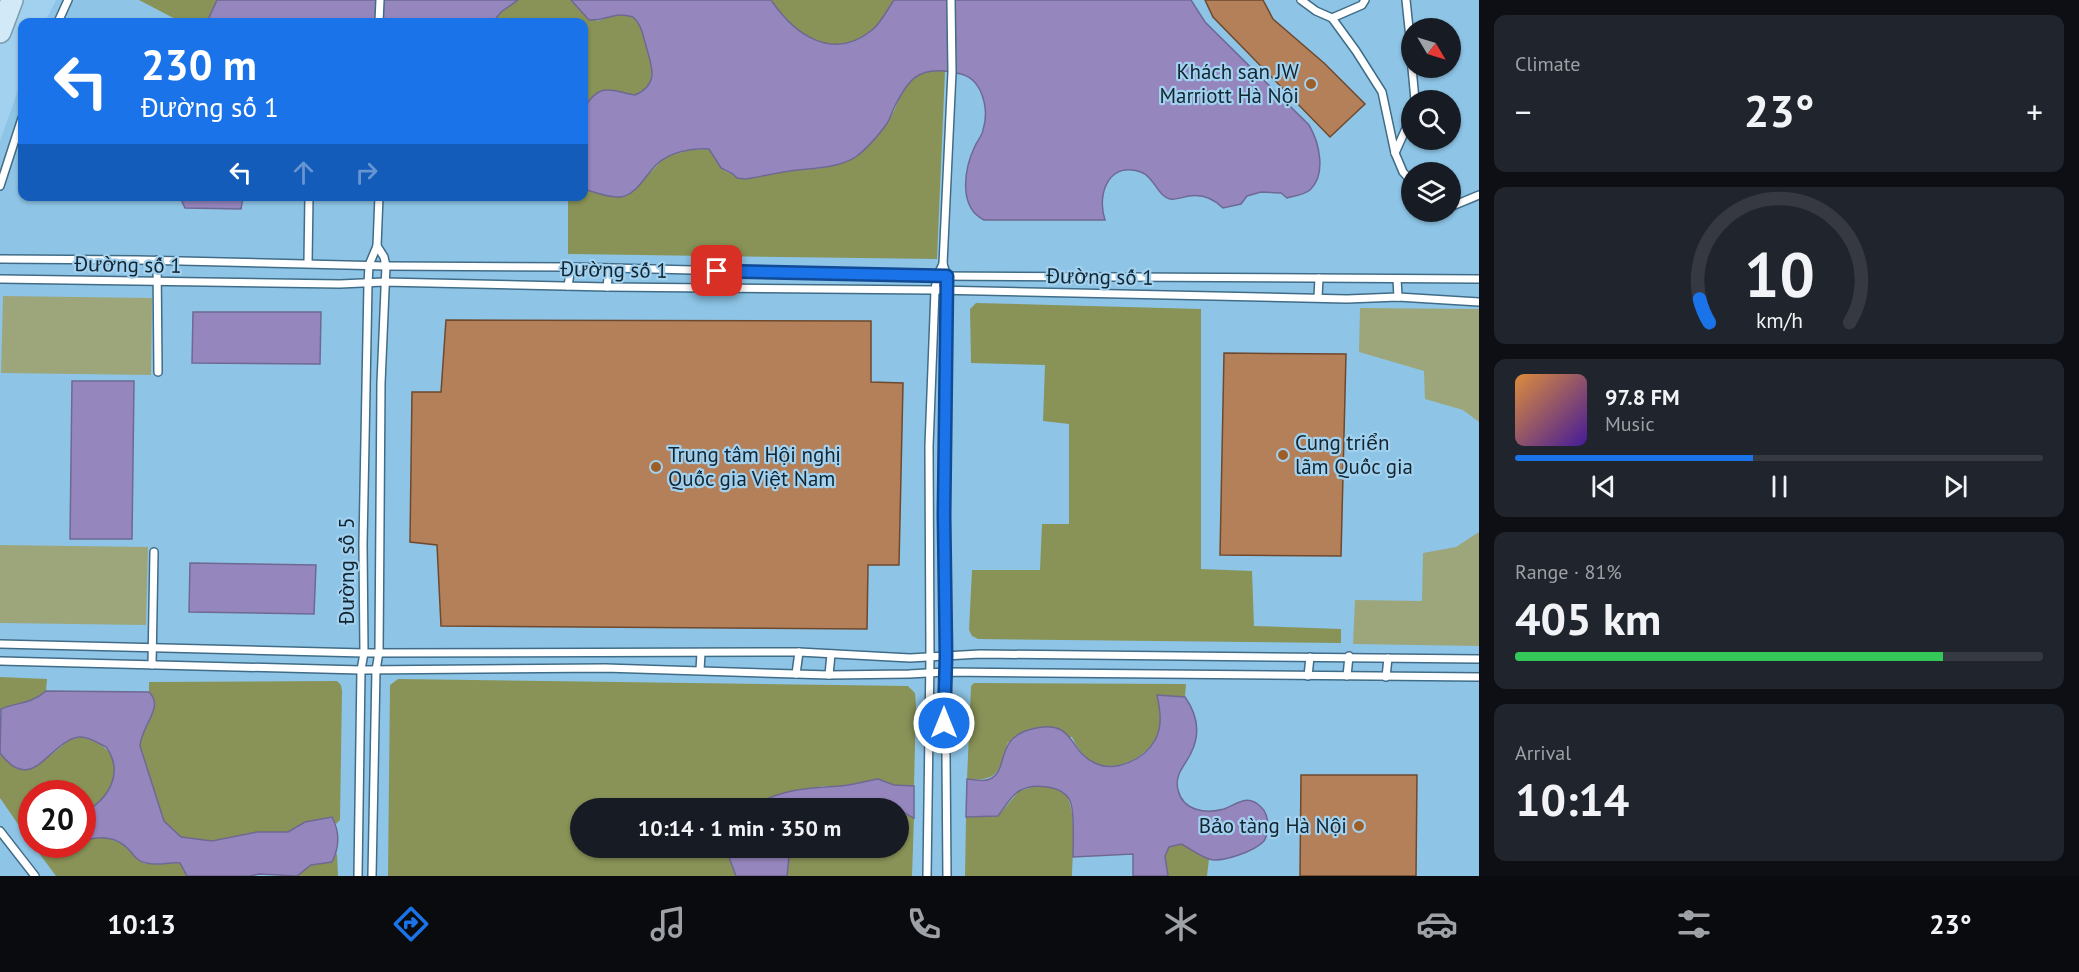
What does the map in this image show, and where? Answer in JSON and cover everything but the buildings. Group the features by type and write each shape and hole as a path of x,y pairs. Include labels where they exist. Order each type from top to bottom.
{"main road":[{"path":"0,32 12,0"}],"lane":[{"path":"60,18 68,0"},
{"path":"379,18 380,0"},
{"path":"927,876 930,657 929,446 935,290 943,264 952,72 951,0"},
{"path":"1301,0 1316,11 1332,18 1382,92 1395,153 1401,167"},
{"path":"1406,0 1408,18"},
{"path":"1332,18 1361,2"},
{"path":"0,186 18,130"},
{"path":"1395,153 1401,140"},
{"path":"1461,202 1479,195"},
{"path":"308,263 309,201"},
{"path":"379,201 377,246 384,257 386,266"},
{"name":"Đường số 5","path":"358,876 361,670 364,653 363,544 368,284 369,265 377,246"},
{"name":"Đường số 1","path":"0,259 571,267 938,276 1479,279"},
{"path":"157,260 158,372"},
{"path":"943,264 947,276 944,515 947,876"},
{"name":"Đường số 5","path":"372,876 376,670 379,652 379,521 386,266"},
{"path":"568,286 571,267"},
{"path":"607,288 609,269"},
{"path":"671,271 672,287"},
{"path":"698,271 700,287"},
{"path":"793,288 795,273"},
{"path":"830,274 830,289"},
{"path":"1318,278 1318,297"},
{"name":"Đường số 1","path":"0,279 368,284 384,282 607,288 935,290 1347,299 1398,297 1479,302"},
{"path":"1397,279 1398,297"},
{"path":"929,446 945,443"},
{"path":"929,514 944,515"},
{"path":"152,665 154,552"},
{"path":"0,644 364,653 799,652 909,658 992,654 1479,659"},
{"path":"796,674 799,652"},
{"path":"700,670 701,653"},
{"path":"829,675 831,654"},
{"path":"1347,676 1349,656"},
{"path":"1308,676 1310,657"},
{"path":"1386,677 1388,658"},
{"path":"0,662 361,670 605,668 829,675 946,672 1479,677"},
{"path":"0,831 35,876"}],"shaded area":[{"name":"Trung tâm Hội nghị Quốc gia Việt Nam","path":"56,0 1479,0 1479,876 0,876 0,141 18,90 18,201 588,201 588,18 47,18"},
{"path":"217,0 518,0 496,18 209,18"},
{"path":"571,0 771,0 791,24 803,33 829,44 843,44 872,30 894,0 1191,0 1205,22 1309,125 1316,140 1320,167 1315,183 1310,190 1302,194 1287,198 1281,193 1261,192 1247,196 1241,204 1223,208 1212,200 1199,196 1170,199 1162,194 1147,175 1132,170 1122,171 1108,181 1104,190 1102,199 1105,220 984,220 970,206 966,176 971,155 982,134 985,120 984,100 980,90 968,77 956,73 930,71 914,78 903,91 888,123 868,146 850,160 825,167 745,179 737,178 721,168 709,149 688,150 661,161 631,193 621,197 607,196 588,190 588,103 596,94 607,90 635,95 649,85 652,72 641,28 633,17 620,15 601,19 589,20"},
{"path":"182,201 242,201 241,209 185,208"},
{"path":"193,312 321,312 320,364 192,363"},
{"path":"72,381 134,381 132,539 70,539"},
{"path":"190,563 316,565 314,614 189,612"},
{"path":"46,691 149,692 153,698 153,710 140,746 164,821 181,837 212,841 257,832 288,832 305,822 332,817 338,840 332,862 311,865 297,876 259,874 187,876 180,863 144,862 137,859 126,847 115,840 96,838 96,804 106,793 114,776 114,766 106,747 79,737 59,747 41,763 22,770 12,765 0,753 1,709 30,701"},
{"path":"1157,695 1185,697 1195,717 1197,731 1194,746 1181,770 1177,784 1185,803 1196,809 1210,811 1224,809 1247,800 1256,803 1265,811 1268,822 1266,836 1260,845 1238,855 1215,860 1205,858 1181,844 1169,847 1165,856 1168,876 1133,876 1133,854 1073,857 1072,806 1066,796 1054,789 1039,786 1025,788 1013,796 998,816 966,817 967,779 982,781 996,774 1007,746 1020,733 1046,727 1056,728 1070,737 1086,758 1103,766 1120,765 1137,758 1150,747 1158,735 1160,718"},
{"path":"878,779 894,785 914,786 914,818 909,815 909,798 770,798 794,791"},
{"path":"729,858 789,858 787,876 736,876"}],"green space":[{"path":"139,0 217,0 209,18 173,18"},
{"path":"518,0 571,0 585,15 598,21 616,14 633,17 641,29 650,60 651,76 648,87 635,95 613,91 601,92 588,103 588,18 496,18"},
{"path":"771,0 894,0 872,30 843,44 829,44 816,40 791,24"},
{"path":"934,69 945,71 937,259 568,254 568,201 588,201 588,190 622,197 632,192 665,157 690,150 709,149 721,168 734,175 761,175 833,166 853,157 873,140 891,117 907,85 922,73"},
{"path":"3,296 152,298 151,375 1,373"},
{"path":"976,303 1201,309 1201,569 1252,571 1254,626 1341,629 1341,643 978,639 972,636 969,630 972,570 1040,570 1042,524 1069,524 1069,424 1043,421 1045,365 971,363 970,309"},
{"path":"1360,308 1479,309 1479,422 1463,410 1425,399 1424,371 1359,352"},
{"path":"1479,532 1479,646 1353,644 1355,600 1422,601 1423,553 1456,547"},
{"path":"0,545 148,547 146,625 0,623"},
{"path":"0,677 47,679 46,691 32,700 8,707 0,712"},
{"path":"398,679 908,686 915,693 916,706 914,786 894,785 878,779 842,786 823,786 771,798 570,798 570,858 729,858 736,876 388,876 390,685"},
{"path":"337,681 342,691 340,820 336,824 332,818 305,822 288,832 256,832 212,841 181,837 164,821 140,746 154,704 149,692 149,682"},
{"path":"974,683 1186,684 1185,697 1157,695 1160,718 1157,736 1144,753 1129,762 1113,766 1097,764 1082,753 1072,737 1008,742 1000,767 992,776 967,779 971,686"},
{"path":"81,737 97,743 108,751 115,772 112,784 96,805 96,780 18,780 18,824 0,798 0,753 2,755 50,756 69,740"},
{"path":"1033,787 1058,789 1067,796 1072,817 1072,876 965,876 966,817 998,816 1019,791"},
{"path":"909,815 914,818 912,876 787,876 789,858 909,858"},
{"path":"96,837 107,838 123,844 138,860 146,864 180,863 187,876 56,876 43,858 96,858"},
{"path":"1181,844 1209,859 1207,876 1168,876 1165,856 1169,847"},
{"path":"337,853 338,876 297,876 311,865 332,862"}],"place":[{"name":"Khách sạn JW Marriott Hà Nội","path":"1311,84"},
{"name":"Cung triển lãm Quốc gia","path":"1283,455"},
{"name":"Trung tâm Hội nghị Quốc gia Việt Nam","path":"656,467"},
{"name":"Bảo tàng Hà Nội","path":"1359,826"}],"route":[{"path":"717,271 947,276 944,723"}]}
